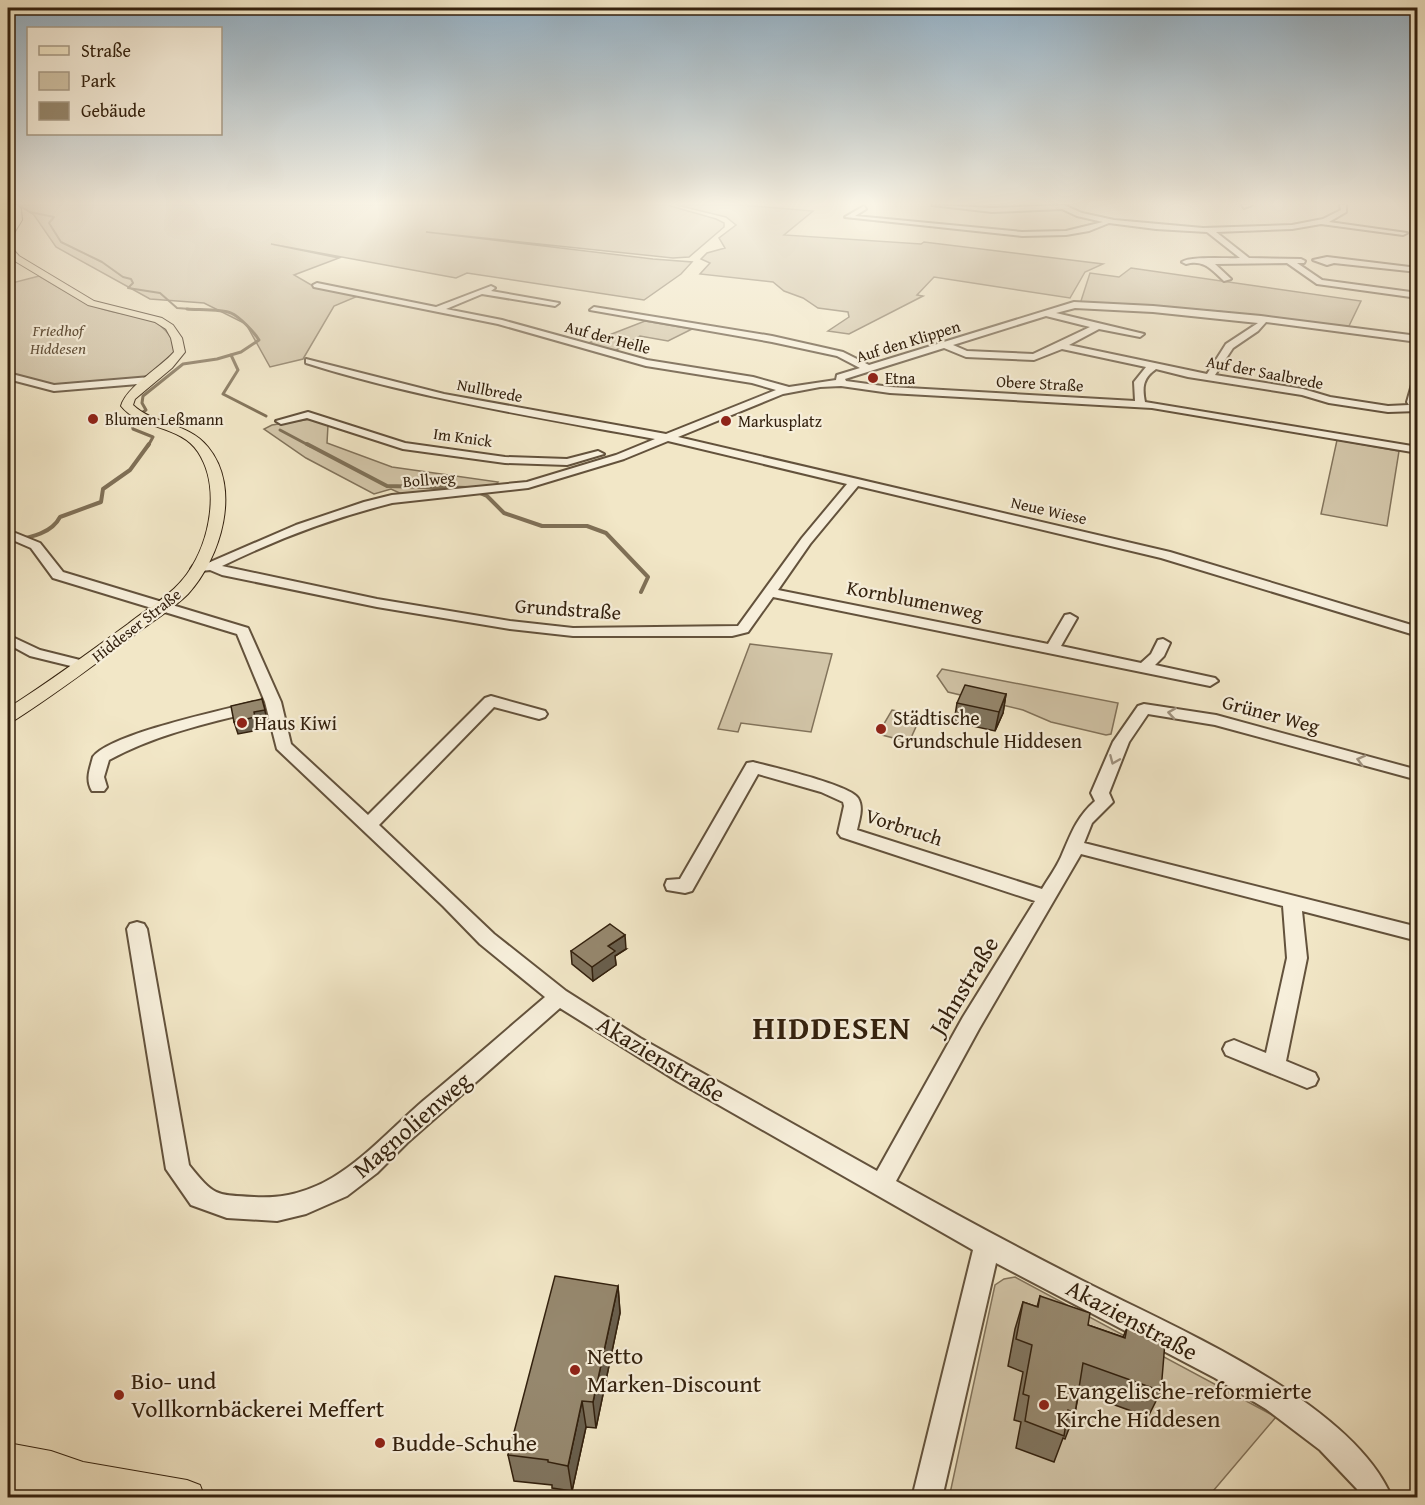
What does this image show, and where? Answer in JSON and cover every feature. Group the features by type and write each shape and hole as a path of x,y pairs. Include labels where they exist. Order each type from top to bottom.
{"main road":[{"name":"Hiddeser Straße","path":"8,716 83,665 183,589 205,567 215,528 216,477 206,452 199,443 174,427 129,410 127,402 168,366 180,352 178,339 168,325 148,316 99,307 45,275"},
{"path":"8,1460 51,1468 82,1480 187,1497"},
{"path":"8,1485 82,1480"}],"street":[{"path":"1223,275 1227,279"},
{"path":"1310,275 1320,282 1418,296"},
{"name":"Auf der Helle","path":"317,285 499,322 646,363 753,380 787,390"},
{"path":"436,309 503,285"},
{"path":"482,292 555,303"},
{"name":"Auf den Klippen","path":"841,383 840,377 1074,305 1262,319 1418,339"},
{"path":"594,310 772,339 840,354 869,369"},
{"path":"1047,314 1140,334"},
{"path":"1210,376 1218,360 1239,338 1251,335 1262,323 1262,319"},
{"path":"944,345 966,354 1034,357 1061,346 1098,326"},
{"name":"Auf der Saalbrede","path":"1061,346 1188,374 1303,392 1329,400 1388,409 1417,408"},
{"name":"Nullbrede","path":"309,361 376,381 453,399 668,438"},
{"path":"1142,404 1136,387 1144,373 1155,366"},
{"path":"8,376 54,388 150,380"},
{"path":"8,388 21,380"},
{"name":"Auf der Saalbrede","path":"1417,408 1412,402 1418,381"},
{"name":"Obere Straße","path":"668,438 787,390 841,383 891,390 1142,404 1418,450"},
{"name":"Im Knick","path":"281,421 308,415 403,446 505,460 567,462 622,449 643,448"},
{"name":"Bollweg","path":"205,567 296,527 373,504 392,499 466,493 528,484 595,466 668,438"},
{"name":"Neue Wiese","path":"668,438 1165,555 1418,632"},
{"name":"Grundstraße","path":"205,567 377,603 510,625 573,632 732,632 743,629 806,541 855,482"},
{"path":"18,537 40,548 50,568 58,575 160,607"},
{"name":"Kornblumenweg","path":"770,592 1146,666 1210,681"},
{"name":"Akazienstraße","path":"160,607 243,631 273,702 283,746 450,901 487,939 559,997 676,1070 987,1245 1225,1368 1276,1399 1330,1440 1367,1479 1377,1497"},
{"path":"1052,649 1070,618"},
{"path":"8,639 35,653 83,665"},
{"path":"1146,666 1157,656 1163,642"},
{"path":"368,825 491,701 539,714"},
{"path":"98,787 96,777 101,757 124,744 154,733 273,702"},
{"name":"Grüner Weg","path":"1125,736 1144,709 1216,720 1418,775"},
{"name":"Jahnstraße","path":"882,1184 971,1023 1047,898 1075,848 1077,837 1090,814 1099,809 1104,802 1100,793 1125,736"},
{"name":"Vorbruch","path":"674,885 685,886 753,767 827,788 850,800 853,806 847,833 1047,898"},
{"path":"1075,848 1418,934"},
{"path":"1274,1065 1297,958 1293,904"},
{"name":"Magnolienweg","path":"136,929 178,1169 201,1197 227,1207 277,1210 306,1203 338,1188 369,1167 399,1136 559,997"},
{"path":"1234,1049 1307,1079"},
{"path":"927,1497 987,1245"}],"green space":[{"path":"107,275 294,275 313,286 358,296 334,306 303,359 270,367 246,324 204,303 150,299"},
{"path":"441,275 462,275 456,278"},
{"path":"482,275 679,275 644,300"},
{"path":"711,275 1083,275 1070,298 934,277 917,295 923,296 849,334 828,331 849,317 848,312 818,308 803,298 784,291 773,282"},
{"path":"1089,275 1181,275 1361,301 1348,328 1218,311 1080,304"},
{"name":"Friedhof Hiddesen","path":"39,276 90,304 110,311 142,317 159,325 177,346 171,359 146,379 55,387 8,373 8,341 11,339 8,338 8,284"},
{"path":"645,321 692,329 668,341 640,336 613,352 586,344"},
{"path":"311,419 328,425 327,443 392,467 498,482 494,487 404,495 391,489 374,494 306,458 264,429 272,425"},
{"path":"1337,440 1399,451 1387,526 1321,514"},
{"path":"750,644 832,654 811,732 741,723 738,732 718,729"},
{"path":"942,669 1118,703 1111,734 1106,735 1051,722 1023,710 948,692 937,676"},
{"path":"892,710 921,716 909,742 878,734"},
{"path":"1015,1277 1276,1417 1208,1497 949,1498 995,1285 1004,1279"}],"building":[{"path":"965,685 1006,694 999,712 957,703"},
{"path":"262,699 265,710 254,712 255,717 234,722 231,706"},
{"path":"610,924 625,935 608,946 615,951 592,967 571,951"},
{"name":"Netto Marken-Discount","path":"555,1276 618,1286 593,1402 582,1401 568,1466 548,1462 548,1460 508,1455"},
{"path":"1040,1296 1090,1313 1088,1325 1125,1338 1127,1328 1165,1342 1161,1391 1083,1363 1075,1413 1068,1410 1064,1436 1025,1421 1029,1396 1023,1394 1032,1345 1016,1339 1023,1302 1038,1307"}],"waterway":[{"path":"121,275 131,279 133,283 128,288 160,293 177,308 192,309"},
{"path":"187,309 192,309"},
{"path":"148,446 153,437 133,429 131,420 146,410 142,403 143,396 183,364 217,359 241,352 259,340 231,313 192,309"},
{"path":"192,309 203,310"},
{"path":"231,355 238,370 223,394 266,416"},
{"path":"280,430 310,446"},
{"path":"8,542 44,532 51,528 60,517 101,502 103,489 130,470 149,444"},
{"path":"307,444 387,486 468,488 487,496 504,513 542,526 587,526 606,533 648,577 641,592"}],"place":[{"name":"Etna","path":"873,378"},
{"name":"Blumen Leßmann","path":"93,419"},
{"name":"Markusplatz","path":"726,421"},
{"name":"Haus Kiwi","path":"242,723"},
{"name":"Städtische Grundschule Hiddesen","path":"881,729"},
{"name":"Netto Marken-Discount","path":"575,1370"},
{"name":"Bio- und Vollkornbäckerei Meffert","path":"119,1395"},
{"name":"Evangelische-reformierte Kirche Hiddesen","path":"1044,1405"},
{"name":"Budde-Schuhe","path":"380,1443"}],"district":[{"name":"HIDDESEN","path":"832,1028"}]}
